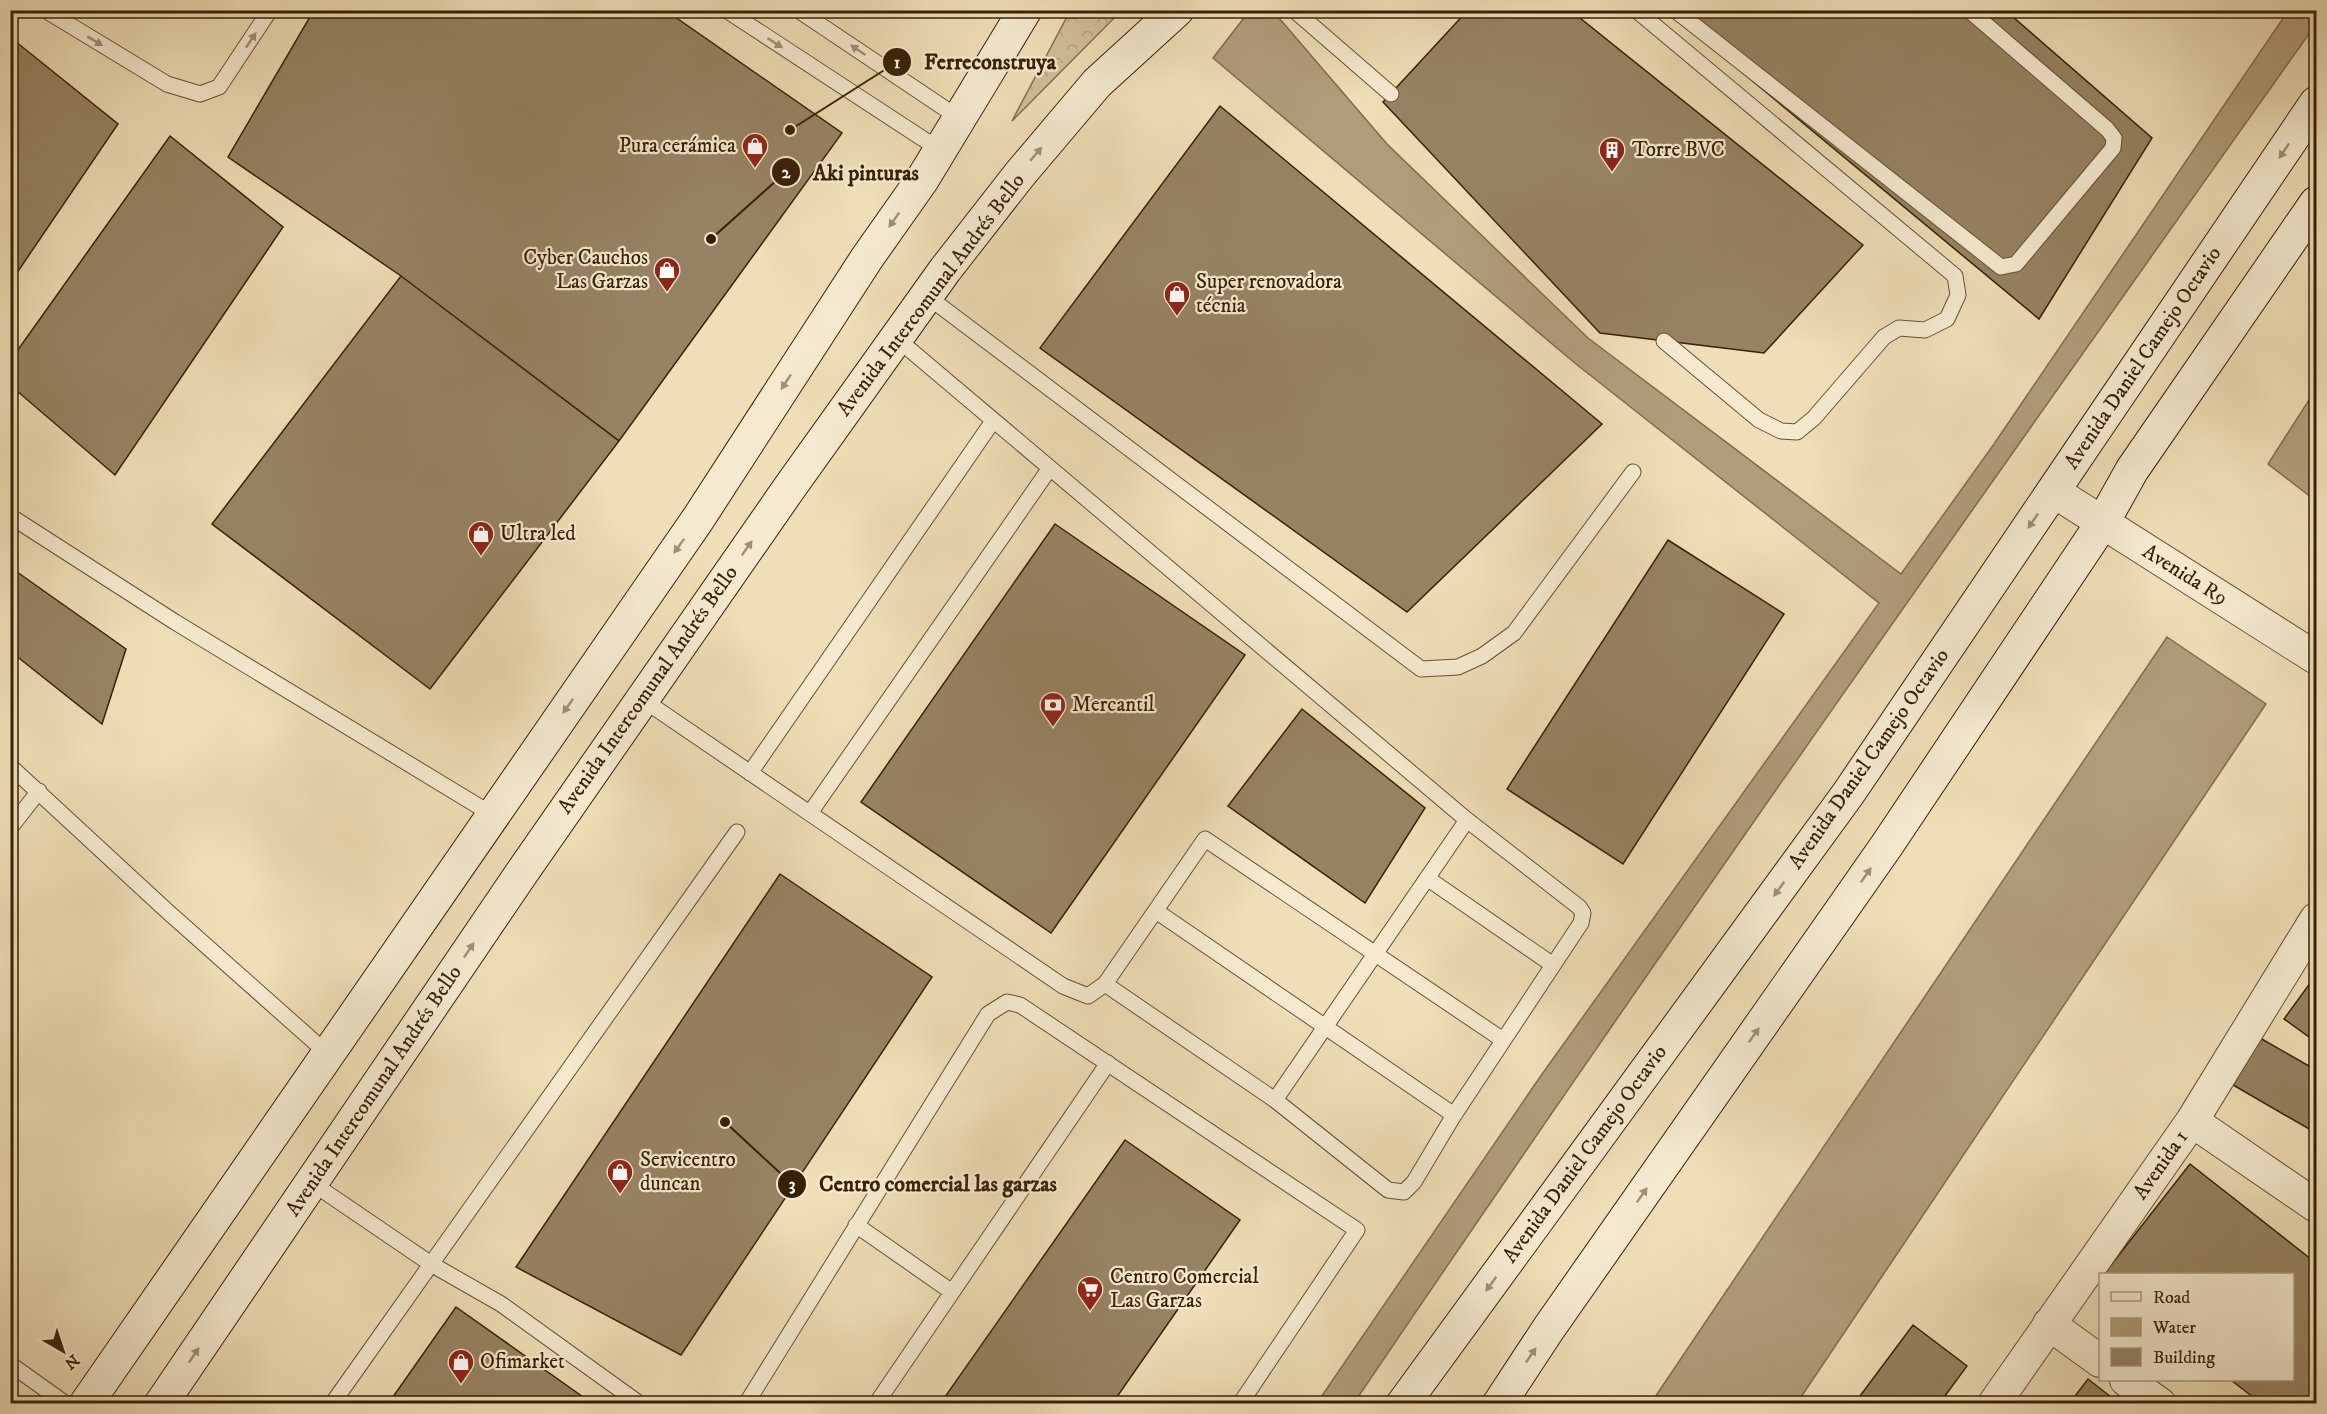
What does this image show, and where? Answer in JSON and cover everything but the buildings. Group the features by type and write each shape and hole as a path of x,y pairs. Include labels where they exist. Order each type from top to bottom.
{"main road":[{"path":"86,1404 698,519 860,268 922,180 1025,10"},
{"name":"Avenida Intercomunal Andrés Bello","path":"161,1404 642,699 896,338 1020,174 1097,83 1177,10"},
{"name":"Avenida Daniel Camejo Octavio","path":"1404,1404 1848,794 2316,103"},
{"path":"1499,1404 1555,1319 1887,845 2103,522 2132,470 2316,203"}],"street":[{"name":"Avenida R9","path":"2053,491 2316,658"},
{"name":"Avenida 1","path":"1994,1404 2192,1121 2316,919"},
{"path":"2192,1121 2316,1206"},
{"path":"2049,1324 2099,1360"},
{"path":"2128,1381 2160,1404"}],"lane":[{"path":"45,10 167,84 200,94 219,87 270,10"},
{"path":"726,10 940,150"},
{"path":"798,10 959,118"},
{"path":"1636,10 1955,276 1958,295 1947,320 1925,330 1899,328 1884,337 1814,418 1797,432 1781,431 1759,420 1664,341"},
{"path":"1675,10 2001,267 2016,264 2112,148 2114,138 2107,129 1969,10"},
{"path":"1300,13 1390,94"},
{"path":"927,296 1421,669 1458,667 1482,656 1514,633 1633,471"},
{"path":"896,338 1467,820 1579,907 1583,913 1581,923 1503,1040 1414,1182 1404,1192 1388,1190 1275,1100 1105,984"},
{"path":"750,772 993,421"},
{"path":"810,813 1050,468"},
{"path":"10,516 175,622 493,815"},
{"path":"642,699 1063,986 1088,996 1105,984 1205,839 1503,1040"},
{"path":"10,766 167,911 328,1054"},
{"path":"10,828 39,791"},
{"path":"1275,1100 1467,820"},
{"path":"332,1404 737,832"},
{"path":"1427,878 1553,965"},
{"path":"1156,911 1454,1116"},
{"path":"746,1404 988,1014 1007,1002 1020,1005 1357,1230 1240,1404"},
{"path":"876,1404 1108,1063"},
{"path":"312,1183 431,1264 501,1304 640,1404"},
{"path":"856,1225 952,1292"},
{"path":"10,1364 66,1404"}],"green space":[{"path":"1070,11 1121,11 1012,121"}],"water":[{"path":"1250,10 1273,11 1387,144 1588,338 1901,574 1994,444 2288,11 2316,11 2316,24 1711,883 1354,1403 1317,1403 1540,1077 1879,603 1576,364 1213,58"},
{"path":"2316,389 2316,501 2268,464"},
{"path":"2167,637 2266,704 1797,1403 1651,1403"}],"place":[{"name":"Ferreconstruya","path":"790,130"},
{"name":"Pura cerámica","path":"755,169"},
{"name":"Torre BVC","path":"1612,173"},
{"name":"Aki pinturas","path":"711,239"},
{"name":"Cyber Cauchos Las Garzas","path":"667,293"},
{"name":"Super renovadora técnia","path":"1177,317"},
{"name":"Ultra led","path":"481,557"},
{"name":"Mercantil","path":"1053,728"},
{"name":"Centro comercial las garzas","path":"725,1122"},
{"name":"Servicentro duncan","path":"620,1195"},
{"name":"Centro Comercial Las Garzas","path":"1090,1312"},
{"name":"Ofimarket","path":"461,1385"}]}
